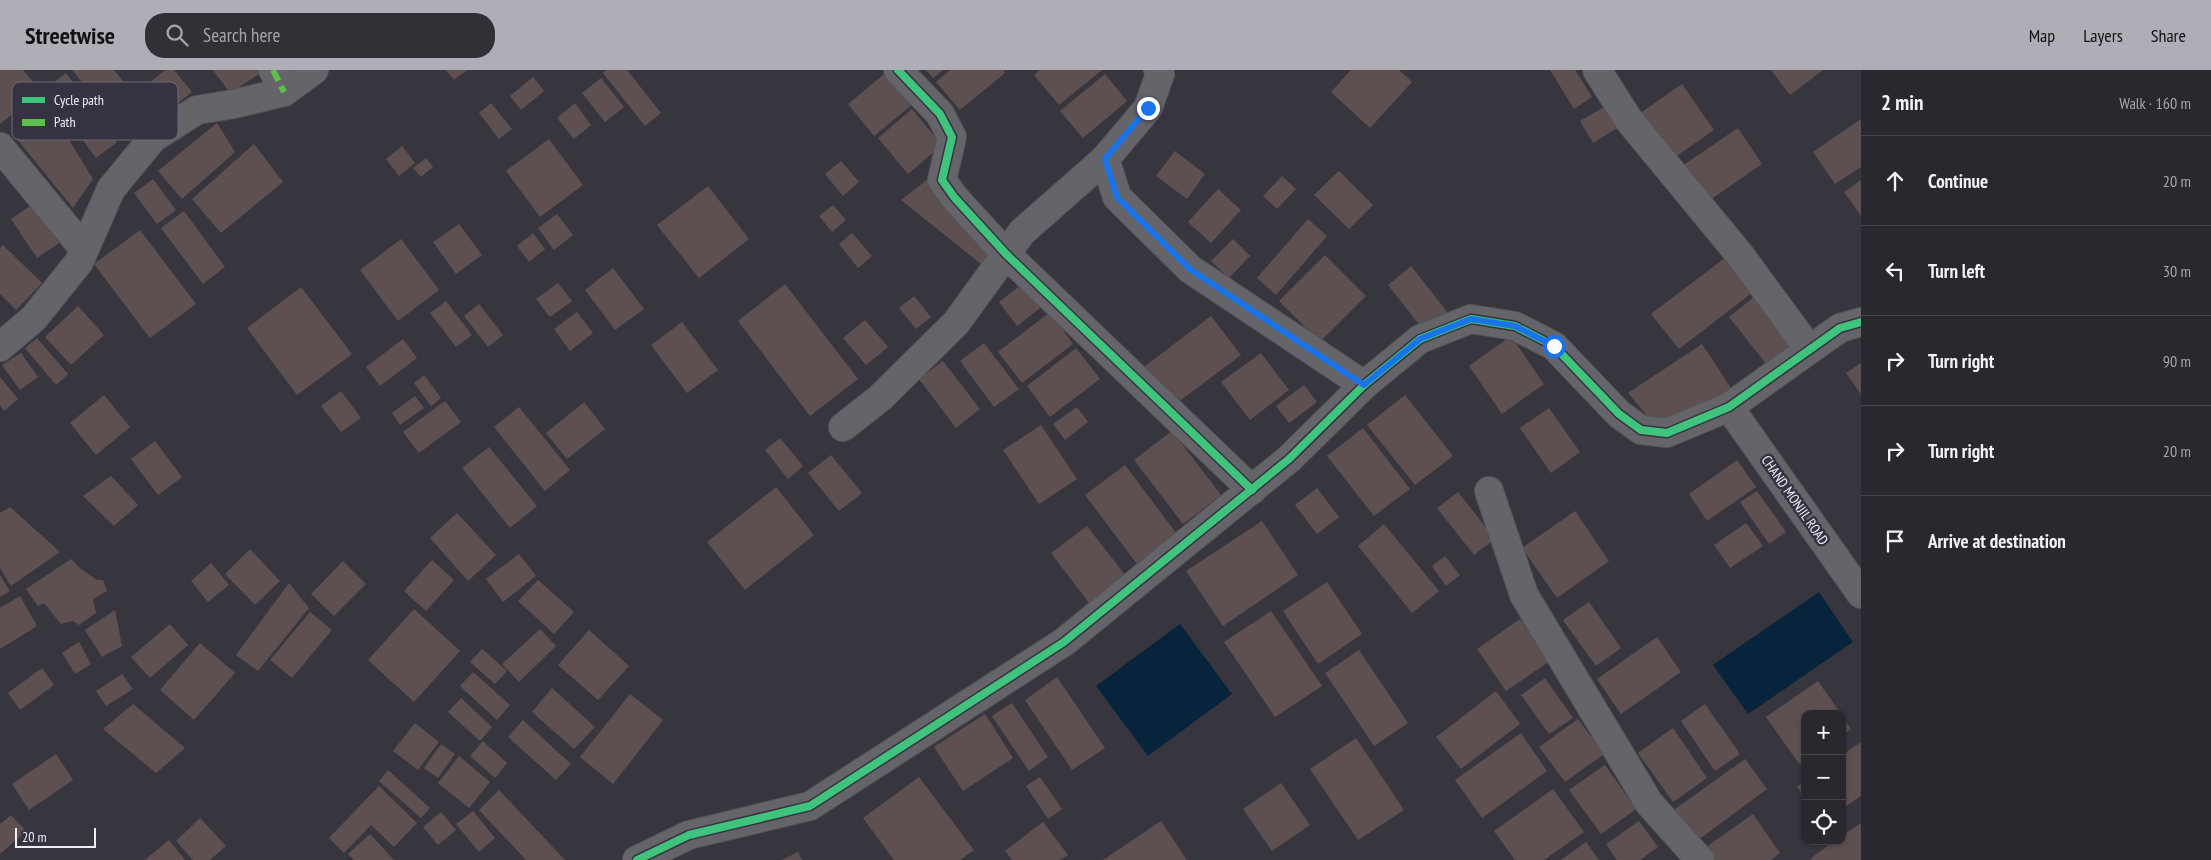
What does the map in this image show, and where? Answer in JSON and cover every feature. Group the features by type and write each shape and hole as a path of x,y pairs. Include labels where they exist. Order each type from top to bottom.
{"street":[{"path":"178,122 197,110 234,104 278,81 314,70"},
{"path":"898,70 940,114 952,137 942,180 954,197 1006,254 1252,490"},
{"path":"842,427 880,398 956,323 1022,232 1105,159 1148,108 1160,74 1158,70"},
{"path":"1597,70 1628,119 1740,255 1809,349"},
{"path":"0,347 34,318 79,262 111,189 152,140"},
{"path":"0,147 84,249"},
{"path":"1105,159 1117,197 1190,269 1364,385"},
{"path":"637,860 689,835 810,806 1064,642 1290,459 1364,385 1420,339 1471,319 1515,326 1554,346 1620,414 1641,430 1667,433 1729,407 1840,328 1861,322"},
{"name":"CHAND MONJIL ROAD","path":"1729,407 1861,594"},
{"path":"1489,491 1524,595 1649,803 1700,860"}],"water":[{"path":"1819,592 1853,642 1748,714 1713,665"},
{"path":"1180,624 1232,694 1148,756 1096,686"}],"building":[{"path":"0,70 23,70 33,82 12,82 12,114 0,124"},
{"path":"72,70 114,70 124,82 82,82"},
{"path":"165,70 174,70 192,92 178,103 178,82 150,82"},
{"path":"213,70 265,70 230,93"},
{"path":"446,70 467,70 454,80"},
{"path":"606,70 627,70 661,113 645,126 603,73"},
{"path":"926,70 943,70 933,78"},
{"path":"950,70 1003,70 1005,73 960,110 936,82"},
{"path":"1040,70 1102,70 1059,105 1034,75"},
{"path":"1351,70 1399,70 1412,82 1370,128 1331,92"},
{"path":"1550,70 1575,70 1592,97 1574,109"},
{"path":"1771,70 1823,70 1790,95"},
{"path":"888,71 914,103 874,136 848,104"},
{"path":"66,73 73,82 54,82"},
{"path":"1105,74 1127,101 1083,138 1060,111"},
{"path":"533,77 544,91 521,110 510,96"},
{"path":"601,78 624,107 605,122 582,93"},
{"path":"1682,84 1714,130 1671,160 1639,114"},
{"path":"491,103 512,129 499,139 479,113"},
{"path":"575,103 591,125 574,139 557,118"},
{"path":"1609,104 1622,125 1593,143 1580,121"},
{"path":"912,109 942,145 908,174 878,138"},
{"path":"1861,119 1861,167 1835,184 1813,152"},
{"path":"217,123 235,152 182,199 158,171"},
{"path":"1738,128 1762,164 1707,202 1682,166"},
{"path":"549,139 583,185 540,217 506,171"},
{"path":"18,140 69,140 93,179 73,208"},
{"path":"83,140 116,140 117,142 96,158"},
{"path":"254,144 283,182 221,233 192,199"},
{"path":"402,146 415,163 399,176 386,159"},
{"path":"1175,151 1205,174 1187,199 1156,176"},
{"path":"426,158 433,167 421,177 413,168"},
{"path":"841,161 859,182 843,196 825,174"},
{"path":"1339,171 1373,205 1349,229 1314,195"},
{"path":"1282,176 1296,189 1277,209 1263,196"},
{"path":"153,179 176,210 157,224 134,193"},
{"path":"928,179 990,258 981,264 901,200"},
{"path":"1861,180 1861,216 1844,192"},
{"path":"708,186 749,239 699,278 657,225"},
{"path":"1218,189 1241,210 1211,243 1188,222"},
{"path":"33,204 59,243 37,258 11,219"},
{"path":"833,205 846,220 832,232 819,216"},
{"path":"184,211 225,267 203,284 161,228"},
{"path":"557,214 573,235 554,250 538,228"},
{"path":"1308,219 1327,236 1276,295 1257,278"},
{"path":"459,224 482,255 456,274 433,242"},
{"path":"140,230 196,304 150,338 94,264"},
{"path":"533,233 545,249 529,262 517,246"},
{"path":"852,233 872,256 858,268 839,244"},
{"path":"401,239 439,290 398,321 360,270"},
{"path":"1233,239 1250,256 1229,278 1211,261"},
{"path":"3,245 42,283 16,310 0,294 0,248"},
{"path":"1325,255 1366,296 1320,342 1279,301"},
{"path":"1726,257 1753,292 1679,349 1651,314"},
{"path":"1411,266 1449,314 1425,332 1388,285"},
{"path":"613,268 644,309 615,330 585,290"},
{"path":"1026,281 1044,305 1017,326 999,302"},
{"path":"558,283 572,301 550,317 536,299"},
{"path":"785,284 858,379 810,416 738,321"},
{"path":"301,287 352,354 297,395 247,328"},
{"path":"1758,294 1800,347 1771,370 1729,317"},
{"path":"914,296 931,317 916,329 899,308"},
{"path":"446,301 472,335 456,347 430,313"},
{"path":"479,304 503,335 488,347 464,316"},
{"path":"78,306 104,335 71,365 45,337"},
{"path":"577,312 593,333 570,351 554,329"},
{"path":"1050,312 1073,344 1022,383 998,352"},
{"path":"1211,316 1241,355 1169,409 1140,370"},
{"path":"865,320 888,347 866,365 843,338"},
{"path":"682,322 718,370 687,393 651,345"},
{"path":"1511,336 1544,384 1502,414 1469,366"},
{"path":"37,338 68,374 56,385 25,348"},
{"path":"403,339 417,358 380,386 366,367"},
{"path":"984,343 1019,389 994,407 960,361"},
{"path":"1702,344 1733,391 1655,425 1628,393"},
{"path":"1076,348 1100,379 1050,417 1027,386"},
{"path":"21,353 38,377 20,390 2,365"},
{"path":"1261,353 1289,390 1250,420 1221,382"},
{"path":"943,361 980,409 956,428 919,379"},
{"path":"1861,363 1861,394 1846,373"},
{"path":"424,375 441,398 431,406 414,383"},
{"path":"0,377 18,399 4,411 0,405"},
{"path":"1304,385 1317,402 1289,423 1276,406"},
{"path":"341,391 361,418 341,432 321,406"},
{"path":"104,395 130,427 96,455 70,423"},
{"path":"1405,395 1453,456 1415,485 1367,425"},
{"path":"415,396 424,408 400,425 392,413"},
{"path":"445,401 461,422 419,453 403,432"},
{"path":"584,402 605,429 567,459 546,433"},
{"path":"519,407 570,470 545,491 494,427"},
{"path":"1077,407 1088,422 1065,440 1053,424"},
{"path":"1549,408 1580,452 1551,473 1520,428"},
{"path":"1041,425 1077,479 1039,504 1003,450"},
{"path":"1363,428 1410,489 1374,516 1327,456"},
{"path":"1172,431 1221,495 1183,524 1134,460"},
{"path":"780,438 803,466 788,479 765,450"},
{"path":"155,441 182,477 158,495 131,459"},
{"path":"489,447 537,506 510,528 462,468"},
{"path":"831,455 862,493 839,511 808,473"},
{"path":"1737,460 1756,487 1707,521 1689,494"},
{"path":"1125,465 1177,534 1137,564 1085,495"},
{"path":"111,476 138,505 114,526 83,496"},
{"path":"776,487 814,535 745,590 707,542"},
{"path":"1317,488 1339,517 1317,534 1295,505"},
{"path":"1757,491 1786,532 1769,544 1740,502"},
{"path":"1458,492 1495,539 1474,555 1437,508"},
{"path":"10,507 60,552 11,586 0,568 0,513"},
{"path":"1575,511 1609,561 1557,598 1522,548"},
{"path":"457,513 496,555 468,581 430,538"},
{"path":"1262,521 1298,575 1223,626 1186,571"},
{"path":"1746,523 1763,546 1730,568 1714,545"},
{"path":"1384,524 1439,591 1412,613 1358,546"},
{"path":"1087,526 1129,580 1093,608 1051,553"},
{"path":"250,549 280,581 255,605 225,574"},
{"path":"519,554 536,576 503,602 486,579"},
{"path":"1445,556 1460,575 1446,586 1432,566"},
{"path":"71,559 97,580 103,580 107,591 93,599 96,613 79,625 73,621 61,624 44,603 38,606 26,589"},
{"path":"432,560 454,580 426,611 404,591"},
{"path":"343,561 366,584 334,616 311,594"},
{"path":"211,563 229,585 208,602 191,581"},
{"path":"0,575 10,591 0,597"},
{"path":"538,580 574,612 554,634 518,601"},
{"path":"1327,582 1362,634 1318,664 1283,611"},
{"path":"289,583 309,608 258,671 236,655"},
{"path":"20,596 37,626 0,649 0,608"},
{"path":"1589,602 1621,648 1596,666 1563,620"},
{"path":"414,609 460,651 414,702 368,660"},
{"path":"115,610 122,646 102,657 85,630"},
{"path":"1271,611 1322,686 1275,717 1224,642"},
{"path":"310,612 332,630 292,678 270,660"},
{"path":"1520,619 1550,661 1506,691 1477,649"},
{"path":"170,624 188,645 150,678 131,657"},
{"path":"540,629 556,646 519,682 502,664"},
{"path":"589,630 629,666 598,700 558,665"},
{"path":"1657,637 1681,672 1621,714 1597,679"},
{"path":"79,642 91,664 75,674 62,653"},
{"path":"200,643 235,673 194,720 160,690"},
{"path":"482,649 507,671 495,684 470,662"},
{"path":"1359,650 1408,723 1374,746 1325,673"},
{"path":"42,668 54,685 20,710 8,693"},
{"path":"473,672 510,705 497,720 460,686"},
{"path":"122,674 133,689 106,706 96,691"},
{"path":"1057,677 1105,748 1072,770 1025,700"},
{"path":"1545,678 1573,718 1549,734 1521,695"},
{"path":"1818,681 1838,710 1801,710 1800,765 1766,717"},
{"path":"552,688 595,727 574,749 532,712"},
{"path":"1496,691 1520,724 1461,769 1436,737"},
{"path":"630,694 663,720 613,784 580,757"},
{"path":"461,698 492,727 480,741 448,712"},
{"path":"1012,703 1048,757 1029,771 992,716"},
{"path":"133,704 185,748 156,773 103,729"},
{"path":"1705,704 1740,754 1715,771 1681,721"},
{"path":"985,714 1013,758 963,791 934,747"},
{"path":"1578,719 1604,754 1565,782 1539,747"},
{"path":"523,720 571,764 556,780 508,737"},
{"path":"1846,722 1851,729 1846,732"},
{"path":"415,723 439,742 418,770 393,751"},
{"path":"1673,728 1707,778 1673,802 1638,753"},
{"path":"1521,733 1547,771 1482,818 1455,780"},
{"path":"1356,738 1404,810 1358,840 1310,769"},
{"path":"483,741 507,763 495,778 470,756"},
{"path":"1861,742 1861,796 1846,806 1846,755 1846,752"},
{"path":"441,744 455,754 438,778 424,768"},
{"path":"56,754 73,780 29,810 12,784"},
{"path":"459,756 490,782 469,808 438,783"},
{"path":"1745,759 1767,789 1694,843 1671,812"},
{"path":"1605,765 1636,809 1601,834 1569,790"},
{"path":"388,770 430,808 421,818 379,781"},
{"path":"919,777 974,850 960,860 894,860 863,818"},
{"path":"1040,777 1062,809 1048,819 1026,786"},
{"path":"1281,783 1310,825 1272,851 1243,809"},
{"path":"1801,784 1801,792 1797,787"},
{"path":"379,786 417,823 394,847 371,825 344,853 329,838"},
{"path":"1553,789 1584,832 1544,860 1515,860 1494,831"},
{"path":"499,790 565,860 526,860 479,810"},
{"path":"473,811 495,838 479,852 456,824"},
{"path":"441,812 456,830 438,845 423,827"},
{"path":"1753,814 1780,853 1771,860 1715,860 1706,847"},
{"path":"11,815 26,831 0,854 0,824"},
{"path":"200,818 226,846 210,860 193,860 176,841"},
{"path":"1161,821 1187,860 1103,860"},
{"path":"1639,821 1658,847 1640,860 1617,860 1606,844"},
{"path":"1043,822 1068,855 1060,860 1012,860 1005,851"},
{"path":"1861,823 1861,860 1812,860 1811,858 1829,845 1846,845 1846,833"},
{"path":"370,834 394,860 354,860 348,854"},
{"path":"169,840 185,860 145,860"},
{"path":"1586,842 1599,860 1561,860"},
{"path":"798,852 802,860 782,860"}],"marked path":[{"path":"273,70 284,92"}],"cycle path":[{"path":"898,70 940,114 952,137 942,180 954,197 1006,254 1252,490"},
{"path":"637,860 689,835 810,806 1064,642 1289,459 1364,385 1420,339 1471,319 1515,326 1554,346 1619,414 1641,430 1667,433 1729,407 1840,328 1861,322"}],"route":[{"path":"1148,108 1105,159 1117,197 1190,269 1364,385 1420,339 1471,319 1515,326 1554,346"}]}
